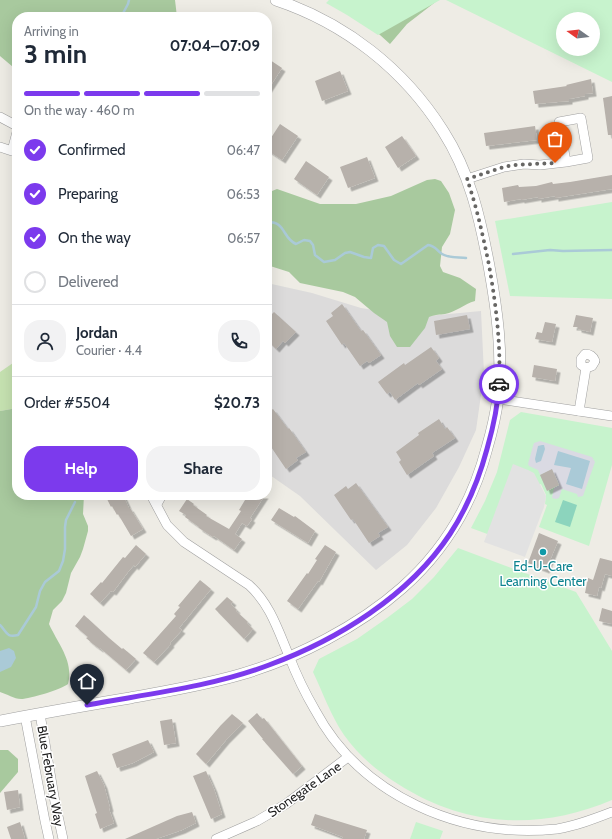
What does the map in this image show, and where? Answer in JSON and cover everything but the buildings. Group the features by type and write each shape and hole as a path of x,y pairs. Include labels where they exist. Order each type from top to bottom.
{"street":[{"path":"0,720 40,714 215,681 269,666 289,657 327,638 370,613 401,589 434,555 450,534 466,506 476,484 492,430 498,399 499,362 496,312 485,245 477,206 467,179 445,134 433,116 403,79 388,64 356,39 340,29 308,12 276,0"},
{"path":"0,117 12,123"},
{"path":"467,179 495,169 513,165 540,165 566,162 588,158 581,118 559,122 566,162"},
{"path":"0,147 12,150"},
{"path":"579,411 586,368"},
{"path":"498,399 612,416"},
{"path":"155,500 167,525 184,542 246,582 257,592 270,612 289,657 315,711 335,743 375,784 407,804 437,818 470,827 508,832 541,831 578,824 612,812"},
{"path":"157,504 159,500"},
{"name":"Blue February Way","path":"40,714 57,814 63,839"},
{"name":"Blue February Way","path":"24,716 49,839"},
{"name":"Stonegate Lane","path":"216,839 257,821 286,804 348,757"}],"shaded area":[{"path":"272,284 312,293 361,308 417,317 481,311 484,374 476,430 459,467 436,508 407,545 376,570 300,496 272,476"},
{"path":"540,441 592,457 595,462 583,496 578,497 577,494 562,489 559,498 552,498 554,488 559,485 552,470 540,475 538,470 529,466 528,464 534,443"},
{"path":"513,464 534,473 546,496 544,507 525,557 484,542"}],"green space":[{"path":"0,0 175,0 176,12 12,12 12,66 0,56"},
{"path":"329,0 440,0 378,35 326,3"},
{"path":"438,0 407,24 390,44 360,17"},
{"path":"446,0 612,0 612,82 559,56 600,56 600,12 556,12 556,54"},
{"path":"435,179 441,181 449,193 455,210 450,234 442,247 440,266 443,272 460,278 476,289 475,301 449,313 429,317 425,328 410,347 397,347 390,336 387,322 355,297 343,292 300,283 289,272 272,267 272,191 277,189 320,204 356,204 391,196 427,180"},
{"path":"612,202 612,299 510,296 495,221"},
{"path":"12,364 12,409 0,411 0,372"},
{"path":"12,409 12,500 84,500 83,514 88,526 83,549 71,573 66,593 62,601 53,610 49,624 67,660 69,668 68,684 46,693 21,699 0,692 0,411"},
{"path":"521,412 612,428 612,465 589,546 539,527 547,505 545,504 546,495 541,484 528,490 509,542 471,528 485,501 497,472 510,420"},
{"path":"563,500 577,505 570,527 555,522"},
{"path":"458,548 576,592 612,651 612,800 585,810 557,817 530,820 503,820 476,816 449,809 423,798 390,779 375,768 349,742 339,728 313,672 319,659 357,639 412,599 434,577"},
{"path":"0,750 8,750 18,759 18,772 0,793"},
{"path":"416,822 443,831 440,839 410,839"}],"water":[{"path":"544,445 545,449 541,461 536,463 535,459 538,446"},
{"path":"558,451 590,461 582,489 566,484 571,468 554,465"},
{"path":"9,648 14,651 16,658 11,667 0,672 0,651"}],"waterway":[{"path":"124,12 129,0"},
{"path":"272,222 278,224 288,238 296,244 304,240 310,241 313,245 315,255 324,262 335,260 345,253 350,252 371,258 373,248 378,245 384,246 394,260 401,264 428,245 434,247 444,255 466,258"},
{"path":"513,254 550,250 612,250"},
{"path":"0,625 7,634 11,636 18,635 36,607 40,591 45,582 59,571 63,561 65,549 66,520 75,502"}],"way so far":[{"path":"499,384 499,342 494,293 477,206 467,179 495,169 513,165 540,165 555,163"}],"place":[{"name":"Ed-U-Care Learning Center","path":"543,552"}],"route":[{"path":"87,705 215,681 269,666 351,625 370,613 401,589 434,555 450,534 466,506 476,484 492,430 498,399 499,384"}]}
